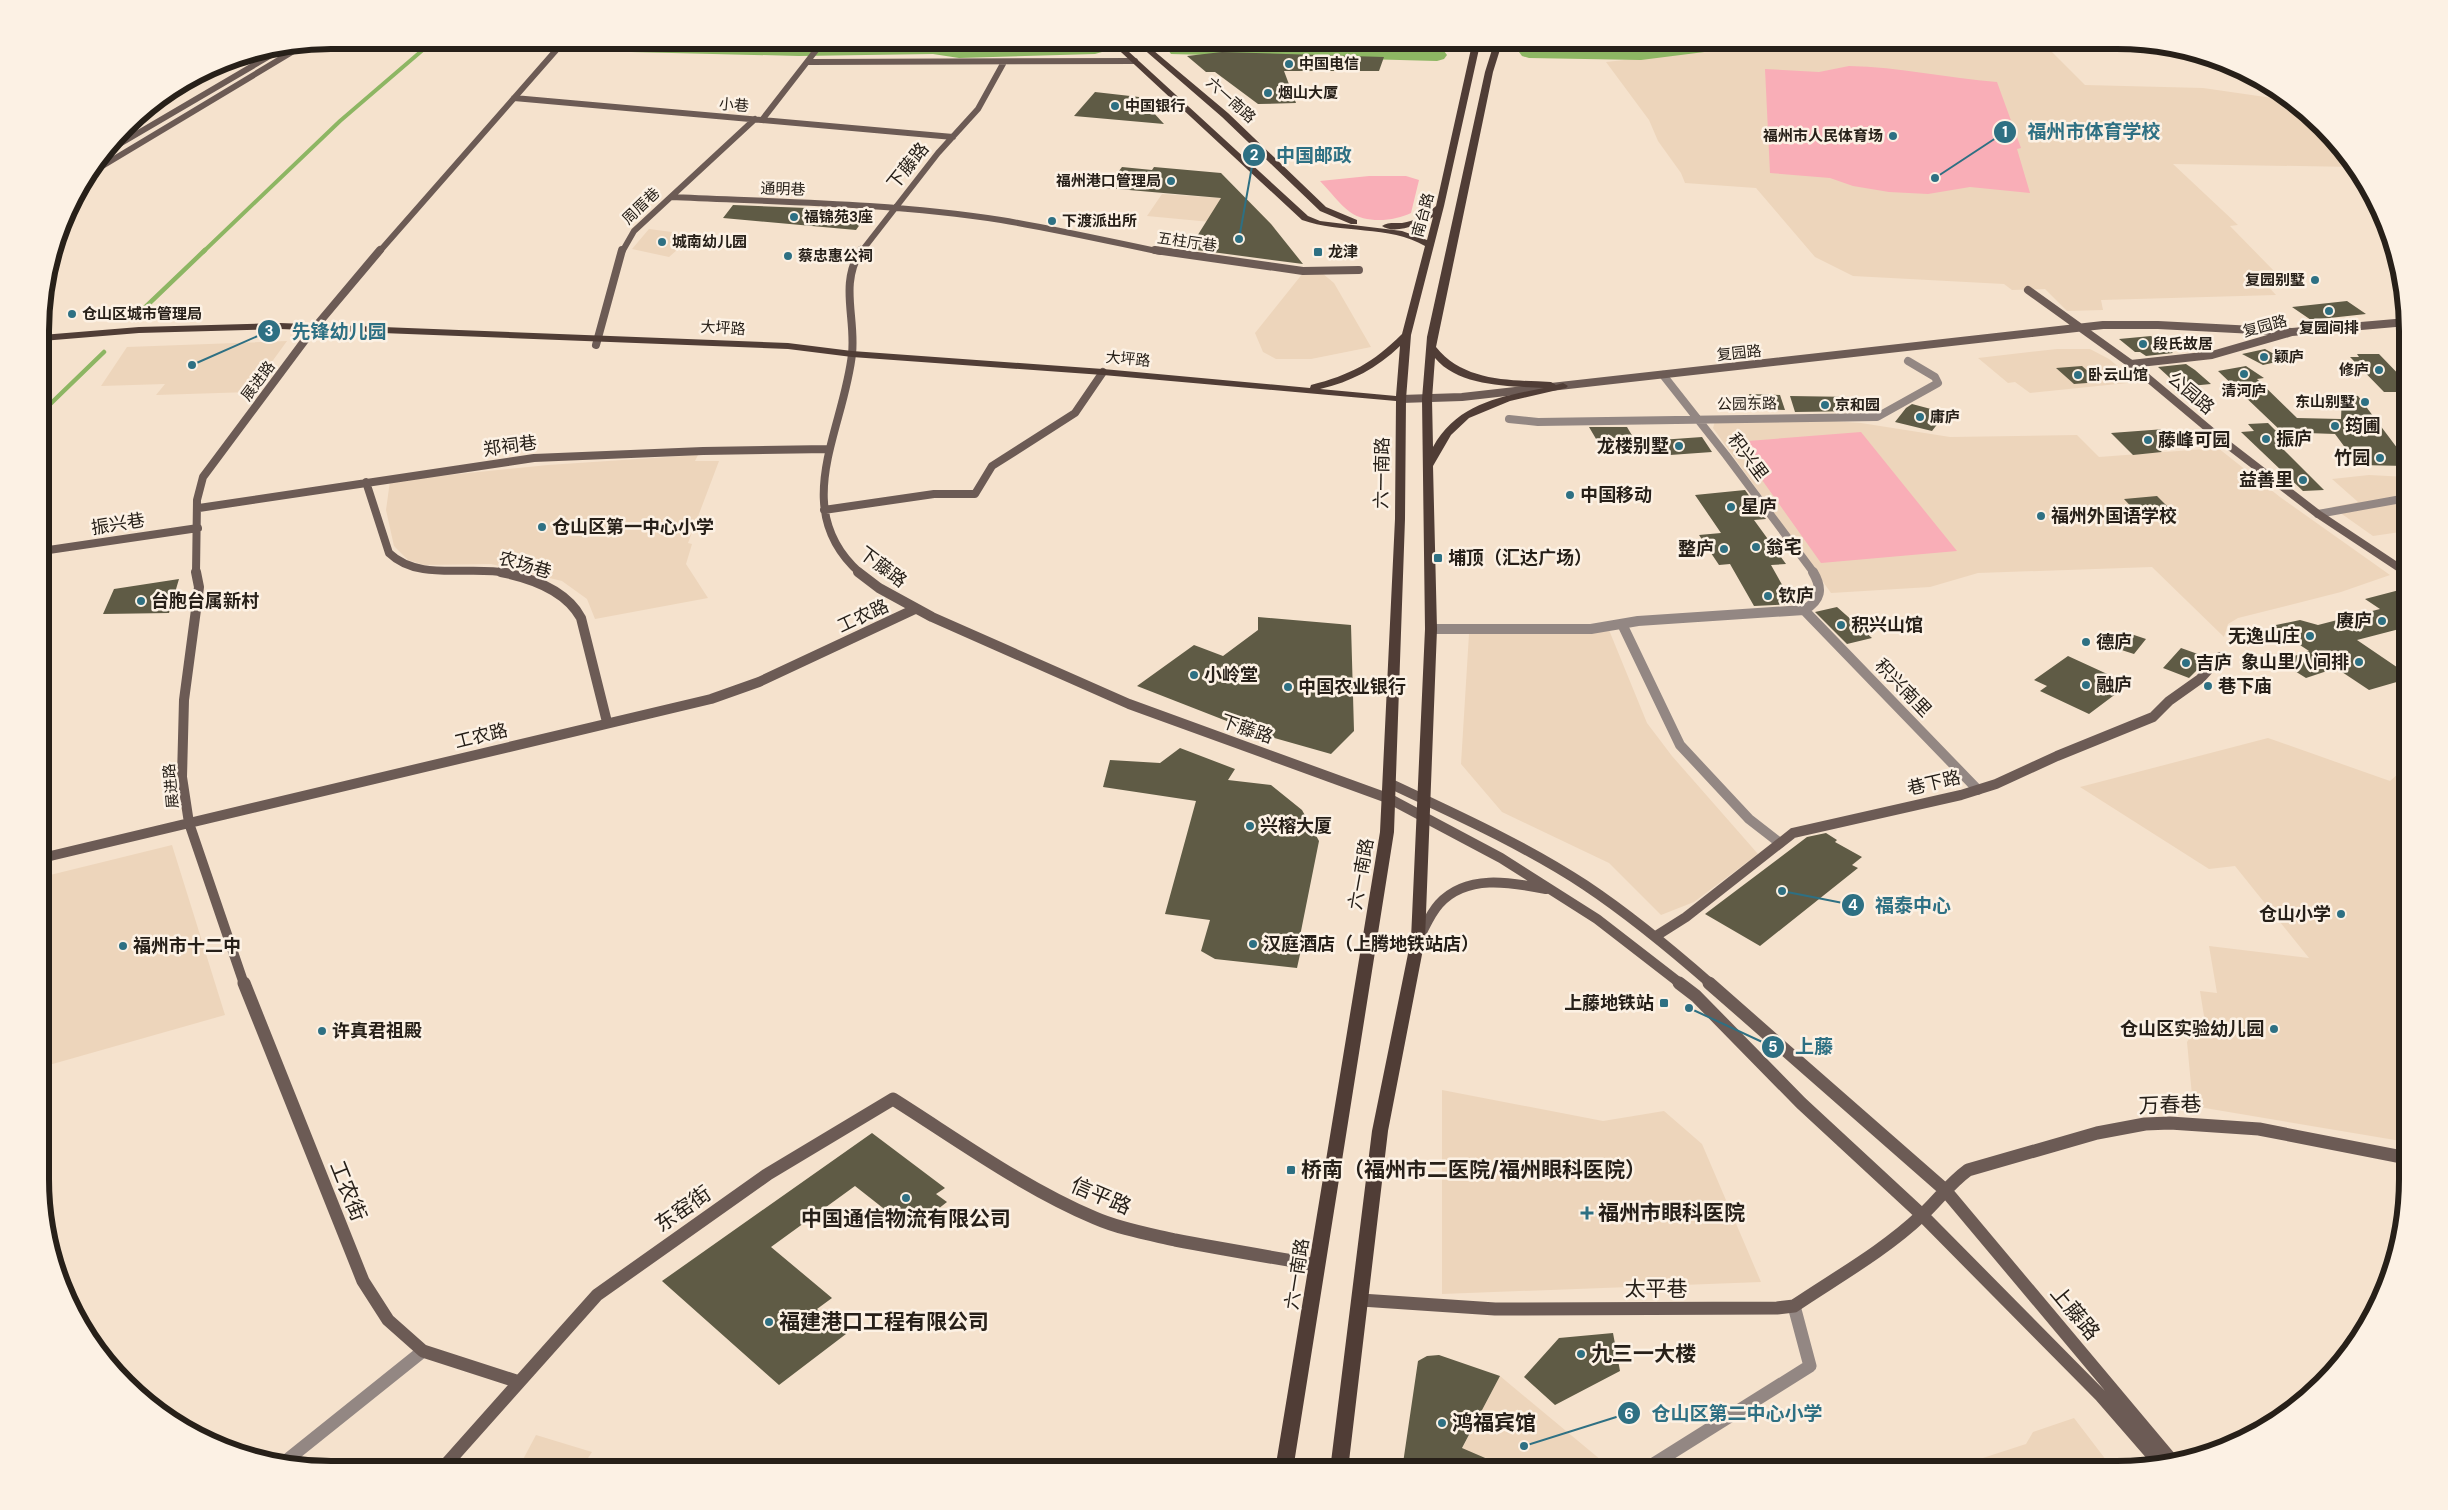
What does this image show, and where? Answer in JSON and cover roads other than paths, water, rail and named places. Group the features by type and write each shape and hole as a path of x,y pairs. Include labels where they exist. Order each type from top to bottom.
{"main road":[{"path":"1122,49 1305,218 1319,223 1402,234 1419,239 1429,245"},
{"name":"六一南路","path":"1148,49 1225,115 1323,209 1353,222 1395,226 1413,224 1428,218 1440,205"},
{"name":"南台路","path":"1401,399 1406,336 1440,205 1472,72 1476,49"},
{"name":"南台路","path":"1427,399 1431,347 1489,72 1497,49"},
{"name":"大坪路","path":"91,336 136,333 314,329 597,341 788,354 852,354 1103,372 1401,399"},
{"path":"49,338 91,336"},
{"path":"49,343 91,336"},
{"path":"1301,389 1329,384 1360,372 1380,361 1406,336"},
{"path":"1431,347 1438,358 1468,374 1508,382 1564,386"},
{"path":"1428,466 1447,432 1465,416 1501,402 1564,386"},
{"name":"六一南路","path":"1285,1461 1387,832 1390,799 1389,782 1400,519 1401,399"},
{"path":"1339,1461 1361,1300 1380,1131 1418,939 1431,629 1427,399"}],"street":[{"name":"展进路","path":"189,823 182,778 184,700 199,587 195,568 199,508 198,493 203,478 314,329 390,237 557,49"},
{"name":"周厝巷","path":"597,341 624,245 634,231 715,154 759,120 818,49"},
{"path":"103,164 293,51"},
{"path":"120,144 271,55"},
{"path":"811,59 1004,62 1135,61"},
{"name":"下藤路","path":"1004,62 981,105 952,137 865,245 849,277 848,304 852,354 828,450 823,484 824,510 831,536 850,564 866,578 915,609 1129,704 1390,799 1424,819 1501,858 1628,940 1696,996 1801,1103 1922,1215 2101,1396 2155,1459"},
{"name":"小巷","path":"514,98 952,137"},
{"name":"通明巷","path":"671,197 895,208"},
{"name":"五柱厅巷","path":"895,208 1001,220 1163,252 1303,271 1359,270"},
{"name":"公园路","path":"2028,290 2131,364 2222,441 2318,514 2399,568"},
{"name":"复园路","path":"1401,399 1427,399 1564,386 2103,325 2151,324 2292,332 2399,323"},
{"name":"复园路","path":"2131,364 2212,355 2292,332"},
{"name":"公园东路","path":"1509,419 1538,422 1698,418 1877,417 1927,391 1938,383 1935,377 1908,361"},
{"path":"824,510 934,494 975,494 992,466 1075,413 1103,372"},
{"name":"积兴里","path":"1663,375 1777,523 1818,583 1819,598 1804,610"},
{"name":"郑祠巷","path":"199,508 366,482 567,455 828,450"},
{"name":"农场巷","path":"366,482 389,553 397,561 421,568 505,573 550,588 567,598 581,618 607,722"},
{"path":"2318,514 2399,499"},
{"name":"振兴巷","path":"49,550 198,528"},
{"name":"工农路","path":"49,856 607,722 711,699 744,688 915,609"},
{"path":"1431,629 1591,630 1622,624 1804,610"},
{"name":"积兴南里","path":"1804,610 1978,790"},
{"path":"1622,624 1680,745 1749,820 1780,843"},
{"name":"巷下路","path":"1656,936 1686,917 1793,833 1978,790 2145,721 2200,679 2220,657"},
{"name":"上藤路","path":"1389,782 1474,823 1583,884 1656,936 1945,1190 2169,1457"},
{"name":"工农街","path":"189,823 250,1002 357,1268 379,1308 388,1320 423,1350 519,1382"},
{"path":"1418,939 1437,906 1444,899 1463,887 1505,882 1554,891"},
{"name":"信平路","path":"894,1099 1023,1180 1096,1219 1152,1235 1231,1251 1317,1265"},
{"name":"东窑街","path":"519,1382 597,1296 619,1278 768,1174 894,1099"},
{"name":"万春巷","path":"1922,1215 1960,1175 1979,1166 2098,1134 2153,1124 2200,1123 2238,1126 2399,1156"},
{"name":"太平巷","path":"1361,1300 1496,1309 1777,1308 1794,1306 1883,1247 1922,1215"},
{"path":"1658,1461 1810,1366 1794,1306"},
{"path":"289,1458 404,1368 423,1350"},
{"path":"449,1461 519,1382"}],"waterway":[{"path":"203,252 340,121 424,49"},
{"path":"758,49 866,49"},
{"path":"940,49 959,52 1071,49"},
{"path":"1529,52 1641,54 1681,49"},
{"path":"1178,50 1437,55"},
{"path":"136,316 205,250"},
{"path":"49,405 104,352"}],"place":[{"name":"中国电信","path":"1289,64"},
{"name":"烟山大厦","path":"1268,93"},
{"name":"中国银行","path":"1115,106"},
{"name":"福州市人民体育场","path":"1893,136"},
{"name":"福州市体育学校","path":"1935,178"},
{"name":"福州港口管理局","path":"1171,181"},
{"name":"福锦苑3座","path":"794,217"},
{"name":"下渡派出所","path":"1052,221"},
{"name":"中国邮政","path":"1239,239"},
{"name":"城南幼儿园","path":"662,242"},
{"name":"龙津","path":"1318,252"},
{"name":"蔡忠惠公祠","path":"788,256"},
{"name":"复园别墅","path":"2315,280"},
{"name":"复园间排","path":"2329,311"},
{"name":"仓山区城市管理局","path":"72,314"},
{"name":"段氏故居","path":"2143,344"},
{"name":"颖庐","path":"2264,357"},
{"name":"先锋幼儿园","path":"192,365"},
{"name":"修庐","path":"2379,370"},
{"name":"清河庐","path":"2244,374"},
{"name":"卧云山馆","path":"2078,375"},
{"name":"东山别墅","path":"2365,402"},
{"name":"京和园","path":"1825,405"},
{"name":"庸庐","path":"1920,417"},
{"name":"筠圃","path":"2335,426"},
{"name":"振庐","path":"2266,439"},
{"name":"藤峰可园","path":"2148,440"},
{"name":"龙楼别墅","path":"1679,446"},
{"name":"竹园","path":"2380,458"},
{"name":"益善里","path":"2303,480"},
{"name":"中国移动","path":"1570,495"},
{"name":"星庐","path":"1731,507"},
{"name":"福州外国语学校","path":"2041,516"},
{"name":"仓山区第一中心小学","path":"542,527"},
{"name":"翁宅","path":"1756,547"},
{"name":"整庐","path":"1724,549"},
{"name":"埔顶（汇达广场）","path":"1438,558"},
{"name":"钦庐","path":"1768,596"},
{"name":"台胞台属新村","path":"141,601"},
{"name":"赓庐","path":"2382,621"},
{"name":"积兴山馆","path":"1841,625"},
{"name":"无逸山庄","path":"2310,636"},
{"name":"德庐","path":"2086,642"},
{"name":"象山里八间排","path":"2359,662"},
{"name":"吉庐","path":"2186,663"},
{"name":"小岭堂","path":"1194,675"},
{"name":"融庐","path":"2086,685"},
{"name":"巷下庙","path":"2208,686"},
{"name":"中国农业银行","path":"1288,687"},
{"name":"兴榕大厦","path":"1250,826"},
{"name":"福泰中心","path":"1782,891"},
{"name":"仓山小学","path":"2341,914"},
{"name":"汉庭酒店（上腾地铁站店）","path":"1253,944"},
{"name":"福州市十二中","path":"123,946"},
{"name":"上藤地铁站","path":"1664,1003"},
{"name":"上藤","path":"1689,1008"},
{"name":"仓山区实验幼儿园","path":"2274,1029"},
{"name":"许真君祖殿","path":"322,1031"},
{"name":"桥南（福州市二医院/福州眼科医院）","path":"1291,1170"},
{"name":"中国通信物流有限公司","path":"906,1198"},
{"name":"福州市眼科医院","path":"1587,1213"},
{"name":"福建港口工程有限公司","path":"769,1322"},
{"name":"九三一大楼","path":"1581,1354"},
{"name":"鸿福宾馆","path":"1442,1423"},
{"name":"仓山区第二中心小学","path":"1524,1446"}]}
